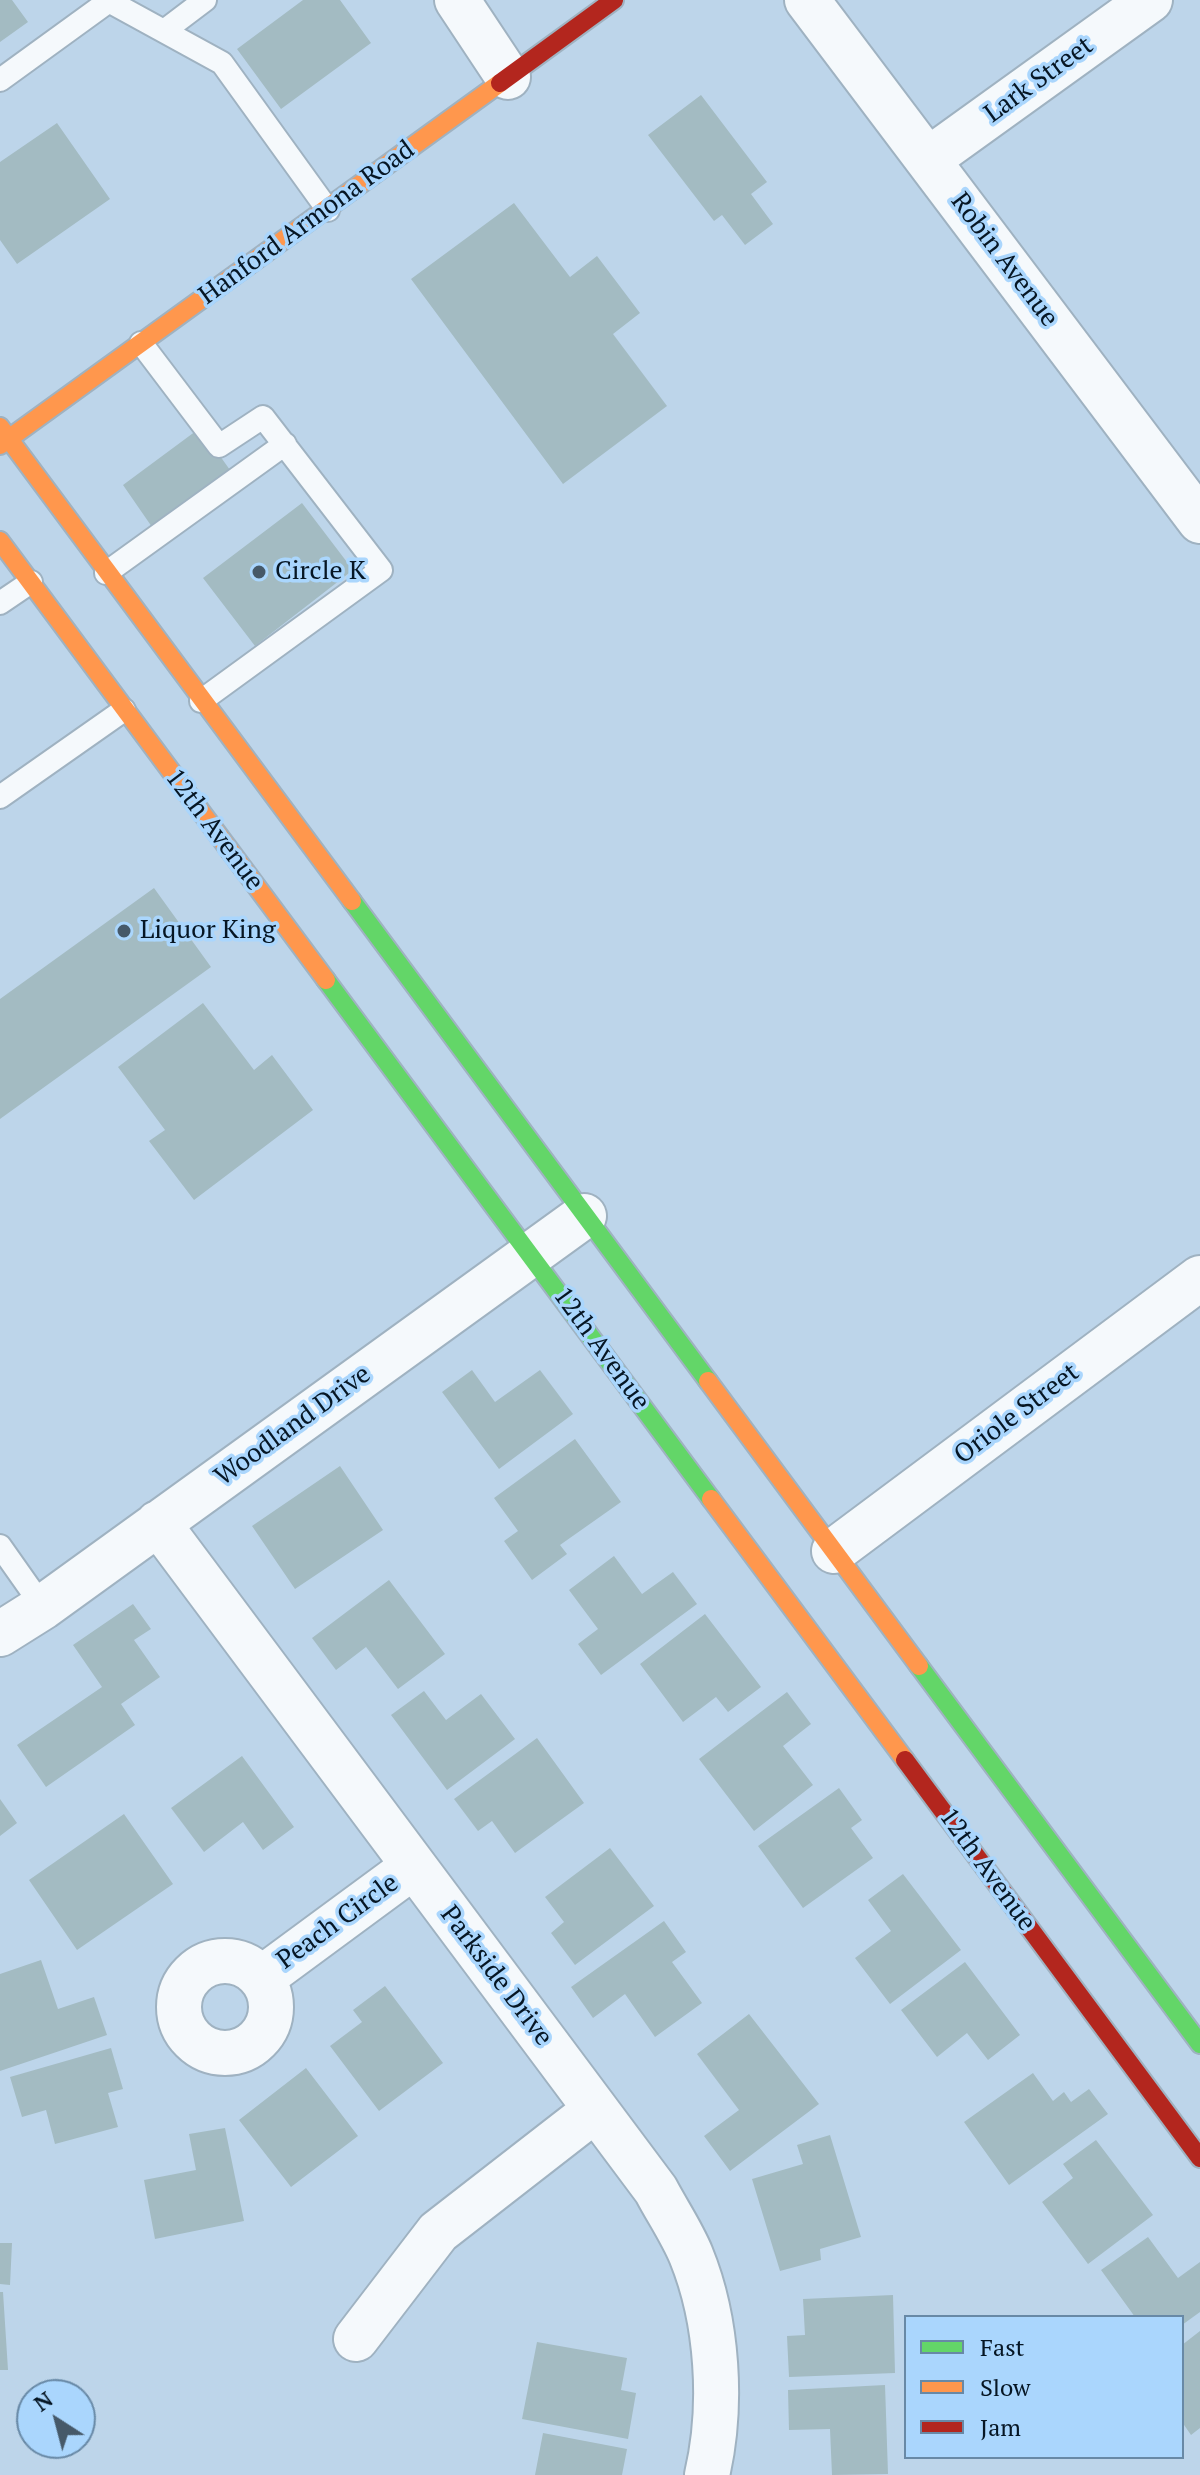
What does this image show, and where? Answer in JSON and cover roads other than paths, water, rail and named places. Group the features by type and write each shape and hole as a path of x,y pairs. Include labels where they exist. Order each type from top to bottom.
{"street":[{"path":"457,0 508,77"},
{"name":"Hanford Armona Road","path":"3,437 328,210 614,0"},
{"name":"Robin Avenue","path":"807,0 1200,521"},
{"name":"Lark Street","path":"929,159 1150,0"},
{"path":"3,437 1200,2044"},
{"name":"12th Avenue","path":"0,541 1200,2158"},
{"name":"Woodland Drive","path":"0,1634 43,1607 584,1216"},
{"name":"Oriole Street","path":"834,1551 1200,1278"},
{"name":"Parkside Drive","path":"158,1523 656,2190 691,2256 710,2322 715,2387 712,2453 707,2475"},
{"name":"Peach Circle","path":"262,1978 414,1866"},
{"path":"356,2339 438,2232 595,2110"}],"lane":[{"path":"164,31 205,0"},
{"path":"0,80 108,1 222,63 328,210"},
{"path":"141,343 219,446 263,417 381,570 201,701"},
{"path":"106,573 285,444"},
{"path":"0,603 31,582"},
{"path":"0,797 124,710"},
{"path":"0,1546 43,1607"}],"place":[{"name":"Circle K","path":"259,572"},
{"name":"Liquor King","path":"124,931"}]}
